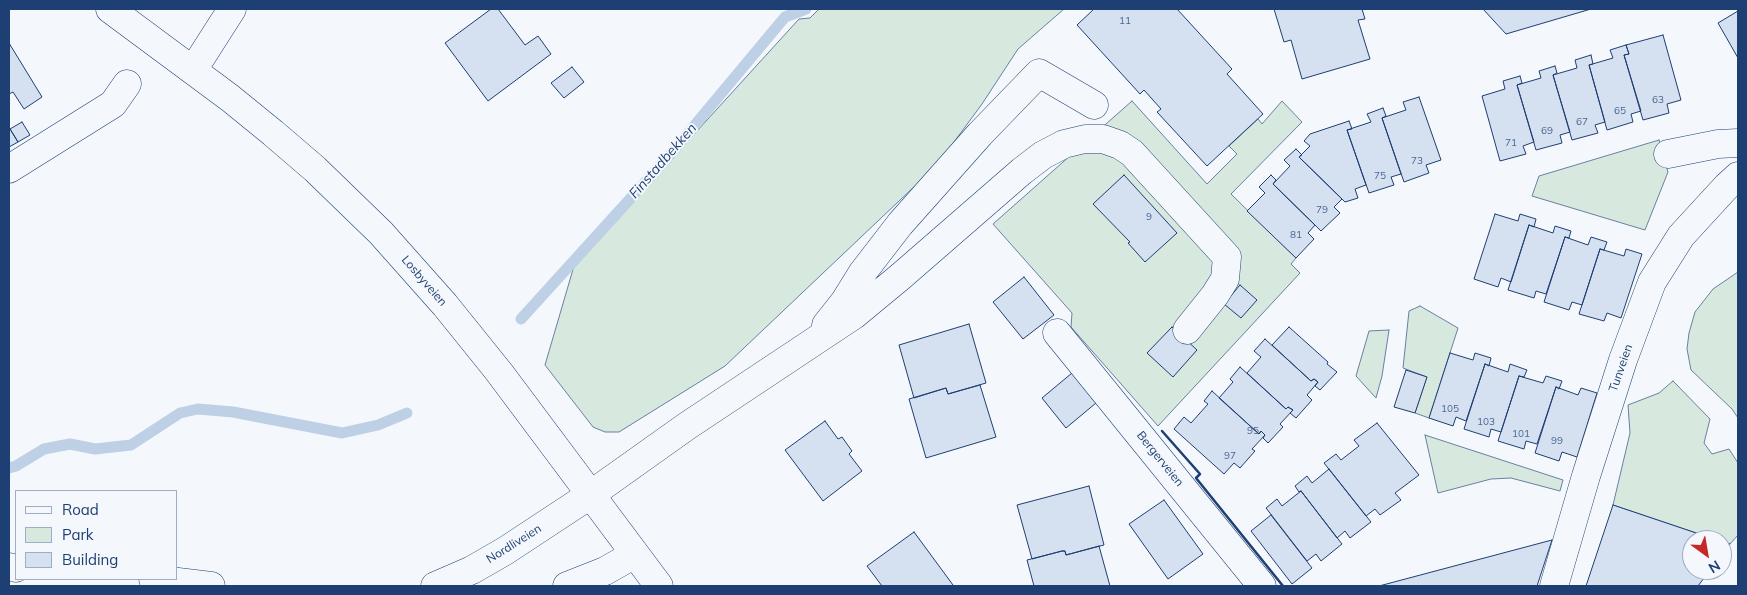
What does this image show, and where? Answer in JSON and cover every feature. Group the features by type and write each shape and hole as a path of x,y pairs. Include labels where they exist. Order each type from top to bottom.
{"main road":[{"name":"Losbyveien","path":"110,9 230,98 315,168 381,233 414,268 528,410 659,586"},
{"path":"193,70 232,9"},
{"path":"813,342 900,224 980,134 1039,73 1094,105"},
{"path":"9,170 113,104 127,84"},
{"path":"845,301 1039,139"},
{"name":"Nordliveien","path":"435,586 472,570 505,551 862,309 1022,171 1043,155 1064,144 1103,139 1120,145 1132,153 1227,257 1225,279 1215,295 1187,330"},
{"path":"1668,154 1718,144 1738,143"},
{"name":"Tunveien","path":"1554,586 1586,476 1623,360 1652,282 1681,236 1738,176"},
{"name":"Bergerveien","path":"1057,333 1262,586"},
{"path":"567,586 605,571 635,554"},
{"path":"162,580 210,586"}],"green space":[{"path":"819,9 1064,9 1018,49 982,104 937,165 725,366 619,432 605,432 593,427 545,365 574,266 799,19 810,18"},
{"path":"1132,101 1207,184 1237,154 1229,146 1258,119 1262,124 1282,101 1302,122 1231,194 1296,258 1291,264 1300,273 1158,426 1071,327 1072,313 993,224"},
{"path":"1659,140 1668,172 1645,230 1532,196 1539,176"},
{"path":"1738,272 1738,418 1732,409 1691,370 1687,349 1695,312 1713,289"},
{"path":"1420,306 1458,328 1429,418 1415,413 1427,377 1403,368 1409,311"},
{"path":"1389,330 1382,376 1376,398 1356,376 1369,331"},
{"path":"1673,381 1710,419 1704,443 1712,454 1729,449 1738,463 1738,535 1732,542 1732,530 1687,530 1613,505 1630,433 1628,405 1659,393"},
{"path":"1425,435 1563,480 1560,491 1511,478 1491,479 1438,493"}],"building":[{"path":"491,9 498,9 525,45 538,36 551,54 488,101 445,43"},
{"path":"1094,9 1177,9 1232,69 1227,74 1263,114 1207,166 1157,112 1161,109 1144,90 1140,94 1077,25"},
{"path":"1274,9 1362,9 1365,19 1358,20 1370,59 1302,79 1291,40 1284,42"},
{"path":"1483,9 1591,9 1506,34"},
{"path":"1738,11 1738,58 1718,23"},
{"path":"1663,35 1681,100 1667,104 1669,113 1643,120 1624,55 1629,54 1626,45"},
{"path":"9,43 42,97 24,109 13,92 9,94"},
{"path":"1626,45 1629,54 1624,55 1641,111 1631,114 1633,122 1607,130 1589,65 1613,58 1610,50"},
{"path":"1591,55 1593,64 1589,65 1605,122 1595,125 1598,133 1572,140 1553,75 1577,68 1575,60"},
{"path":"1555,66 1557,73 1553,75 1570,132 1560,135 1562,143 1536,150 1517,85 1541,78 1539,71"},
{"path":"572,67 584,82 564,98 551,83"},
{"path":"1520,76 1522,83 1517,85 1534,142 1523,146 1526,154 1500,161 1482,96 1505,89 1503,81"},
{"path":"1419,97 1441,160 1426,165 1429,173 1404,182 1382,118 1406,110 1403,102"},
{"path":"1383,108 1386,116 1382,118 1401,174 1391,177 1394,185 1369,193 1347,130 1371,122 1367,114"},
{"path":"1349,121 1352,129 1347,130 1366,185 1355,189 1358,198 1345,202 1299,157 1310,146 1304,141 1310,134"},
{"path":"22,122 30,135 18,142 10,129"},
{"path":"9,130 18,142 9,147"},
{"path":"1296,149 1302,155 1299,157 1342,199 1334,207 1340,213 1321,231 1273,184 1290,166 1284,160"},
{"path":"1124,175 1177,233 1145,262 1128,243 1130,242 1093,204"},
{"path":"1271,175 1276,180 1273,184 1315,225 1308,233 1314,239 1296,258 1247,211 1265,193 1259,187"},
{"path":"1495,214 1518,221 1520,214 1536,219 1534,227 1529,225 1511,282 1501,278 1498,287 1474,279"},
{"path":"1529,225 1553,233 1555,226 1571,231 1569,238 1565,237 1546,294 1536,291 1534,298 1508,290"},
{"path":"1565,237 1588,245 1591,237 1607,242 1604,250 1600,249 1582,305 1572,302 1569,310 1544,302"},
{"path":"1600,249 1624,256 1626,249 1642,254 1621,318 1607,313 1604,321 1579,314"},
{"path":"1024,277 1054,315 1023,339 993,302"},
{"path":"1240,285 1257,300 1241,318 1224,304"},
{"path":"969,324 986,383 948,394 946,388 914,398 899,345"},
{"path":"1172,327 1197,350 1173,377 1147,353"},
{"path":"1289,327 1337,372 1320,390 1315,386 1318,382 1314,379 1311,381 1272,345"},
{"path":"1265,339 1311,381 1314,379 1318,382 1307,395 1312,400 1296,418 1290,413 1293,410 1288,407 1286,409 1247,373 1261,357 1254,351"},
{"path":"1450,353 1473,360 1475,353 1491,358 1489,366 1485,364 1466,421 1456,417 1453,426 1429,418"},
{"path":"1485,364 1508,372 1510,364 1527,370 1524,377 1519,376 1501,432 1491,429 1489,437 1464,429"},
{"path":"1240,367 1286,409 1288,407 1293,410 1280,424 1283,427 1268,443 1263,438 1265,435 1261,431 1259,434 1219,398 1233,382 1230,379"},
{"path":"1406,370 1427,377 1415,413 1394,407"},
{"path":"1072,373 1096,403 1066,428 1042,398"},
{"path":"1519,376 1543,383 1546,376 1562,381 1559,389 1556,387 1537,444 1526,441 1524,449 1498,441"},
{"path":"980,385 996,437 926,458 909,399 946,388 948,394"},
{"path":"1556,387 1578,395 1581,388 1597,393 1577,457 1562,452 1559,461 1535,453"},
{"path":"1212,391 1259,434 1261,431 1265,435 1252,449 1255,451 1240,468 1234,463 1224,474 1174,429 1184,417 1191,423 1208,404 1204,401"},
{"path":"825,421 838,439 842,437 852,451 849,454 862,471 823,501 785,450"},
{"path":"1377,423 1419,475 1395,493 1401,500 1380,515 1375,509 1366,516 1324,463 1336,454 1341,460 1359,446 1354,440"},
{"path":"1329,469 1371,522 1350,538 1345,531 1337,538 1301,491 1299,492 1295,486 1307,476 1312,483"},
{"path":"1089,486 1104,545 1066,555 1065,551 1062,551 1032,559 1017,505"},
{"path":"1301,491 1342,544 1321,561 1316,554 1307,561 1266,508 1277,499 1282,506"},
{"path":"1164,500 1203,554 1168,579 1129,524"},
{"path":"1613,505 1687,530 1682,530 1682,580 1702,580 1698,586 1586,586"},
{"path":"1271,515 1312,568 1292,584 1251,531"},
{"path":"914,532 952,586 882,586 867,566"},
{"path":"1552,540 1537,586 1379,586"},
{"path":"1099,546 1110,586 1034,586 1027,560 1062,551 1065,551 1066,555"}],"waterway":[{"name":"Finstadbekken","path":"521,319 669,156 785,17 806,9"},
{"path":"9,468 16,466 44,449 70,444 95,449 131,445 180,413 198,409 233,412 342,433 378,425 407,413"}],"wall":[{"path":"1162,431 1200,474 1196,478 1283,586"}]}
